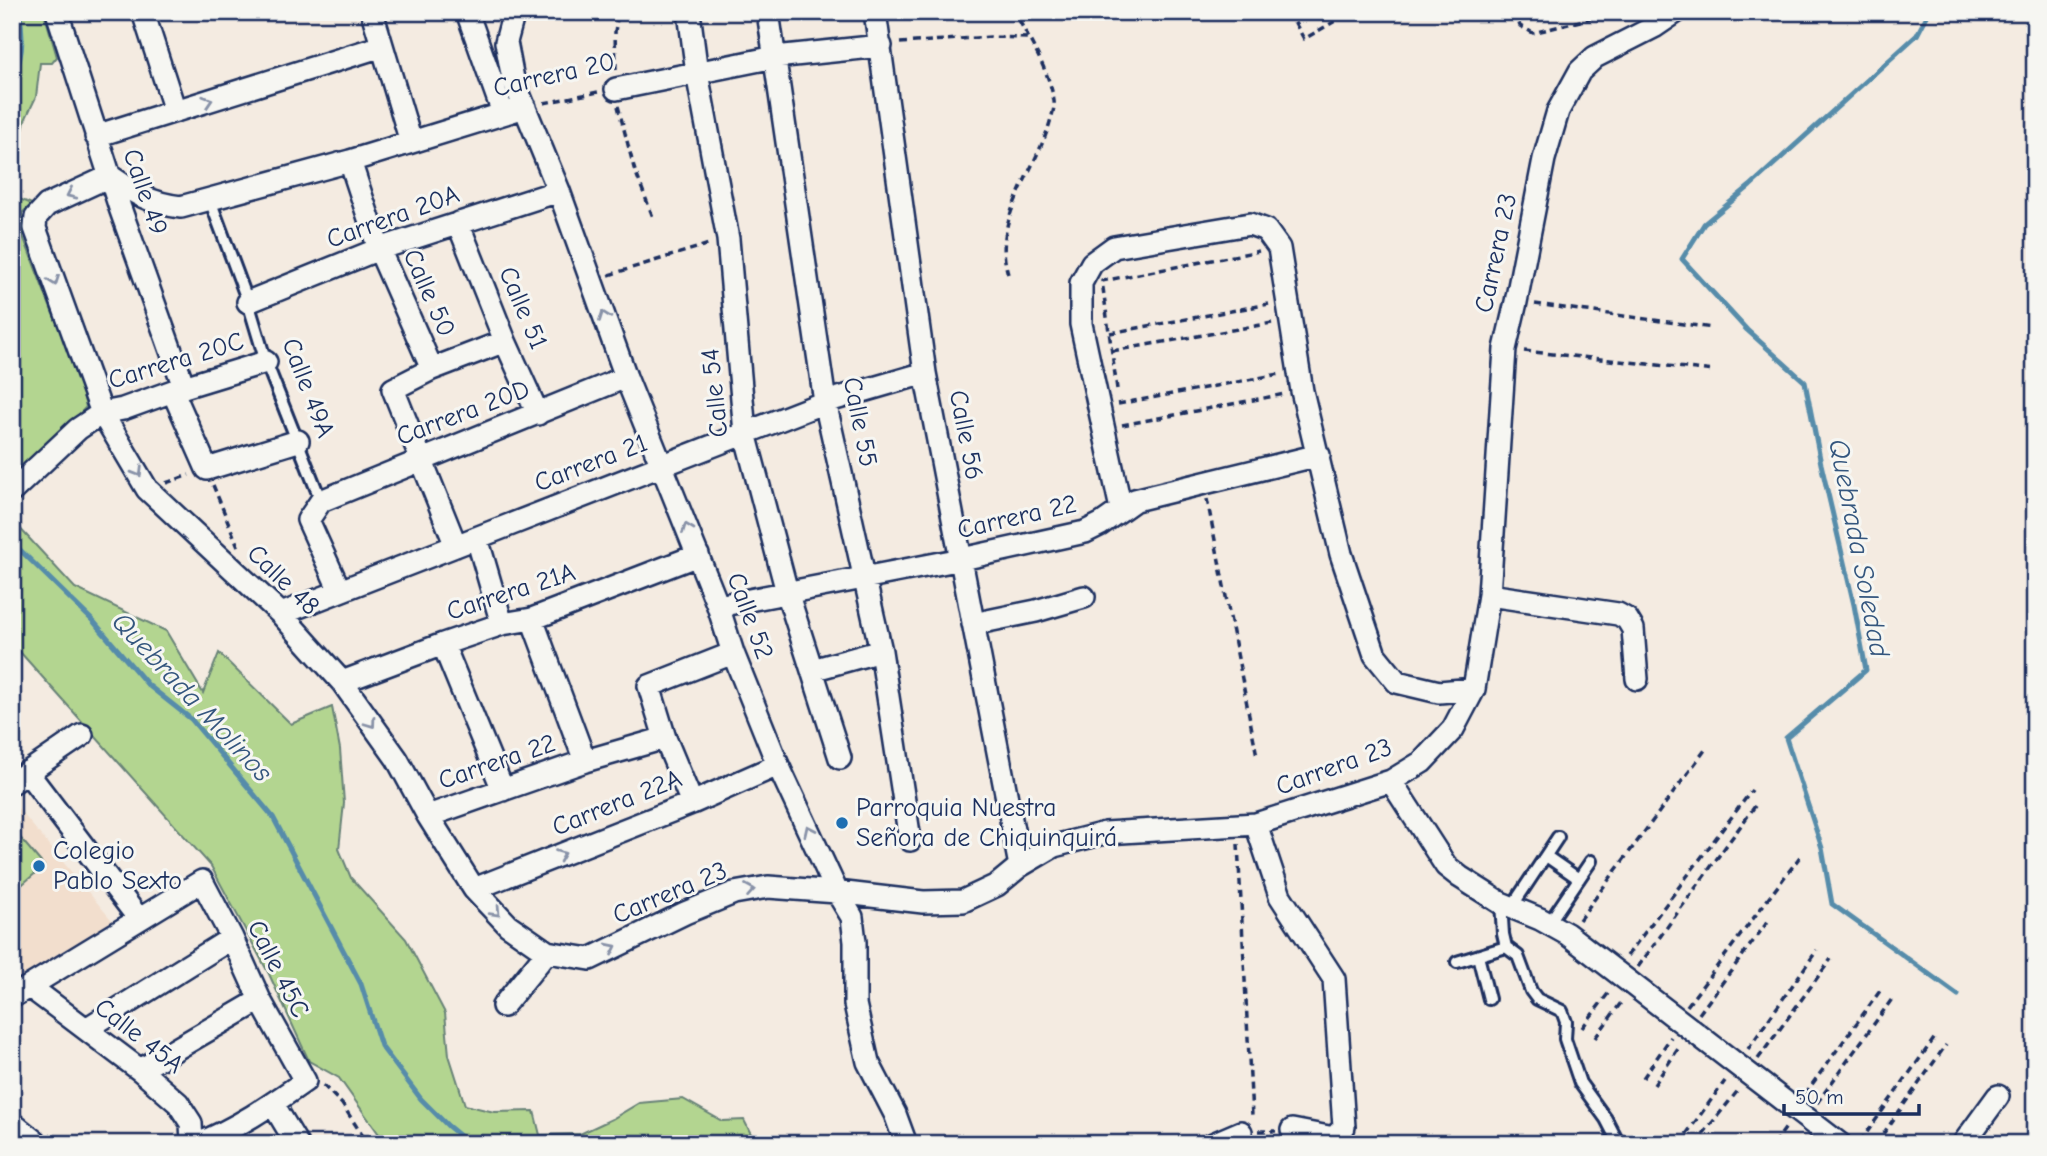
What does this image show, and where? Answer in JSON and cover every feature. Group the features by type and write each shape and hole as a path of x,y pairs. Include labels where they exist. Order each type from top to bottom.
{"street":[{"name":"Calle 49","path":"57,12 178,390 207,469"},
{"path":"143,12 175,111"},
{"path":"372,12 411,142"},
{"path":"467,12 503,113"},
{"name":"Calle 52","path":"514,12 506,42 513,79 559,191 626,377 663,465 778,765 837,892 852,917 855,942 855,1004 868,1062 895,1114 906,1143"},
{"name":"Calle 54","path":"689,12 697,73 728,239 746,433 787,592 839,758"},
{"name":"Calle 55","path":"768,12 825,402 881,651 910,841"},
{"name":"Calle 56","path":"875,12 925,373 1020,866"},
{"name":"Carrera 23","path":"547,953 590,959 685,912 734,892 768,887 923,902 963,901 997,885 1020,866 1054,846 1105,833 1247,825 1391,781 1422,762 1453,729 1474,690 1489,595 1505,349 1544,159 1558,111 1580,71 1595,57 1654,27 1676,12"},
{"path":"96,136 382,46"},
{"name":"Carrera 20","path":"616,89 775,57 881,46"},
{"name":"Carrera 20","path":"110,176 139,196 161,204 181,207 350,161 525,107"},
{"name":"Calle 50","path":"350,161 379,249 432,369"},
{"name":"Calle 48","path":"110,176 47,205 36,217 35,228 103,414 148,489 281,614 342,682 397,758 428,816 474,889 508,925 547,953"},
{"name":"Carrera 20A","path":"247,302 379,249 559,191"},
{"name":"Calle 51","path":"458,223 505,341 538,414"},
{"path":"1121,509 1081,324 1082,284 1092,263 1114,247 1251,224 1265,230 1279,247 1301,381 1341,554 1375,655 1397,682 1440,692 1474,690"},
{"path":"456,546 393,389 432,369 505,341"},
{"name":"Carrera 20C","path":"103,414 266,362"},
{"name":"Carrera 21","path":"281,614 825,402 925,373"},
{"name":"Carrera 20D","path":"321,501 626,377"},
{"path":"12,491 78,429 103,414"},
{"path":"207,469 298,441"},
{"name":"Carrera 22","path":"718,606 962,559 1085,532 1135,500 1319,456"},
{"path":"321,501 309,520 341,591"},
{"path":"477,538 502,624"},
{"name":"Carrera 21A","path":"342,682 443,643 502,624 532,619 698,555"},
{"path":"1489,595 1618,614 1627,619 1633,629 1637,679"},
{"path":"974,624 1036,611 1084,597"},
{"path":"532,619 585,761"},
{"path":"443,643 503,790"},
{"path":"812,670 881,651"},
{"path":"692,803 665,738 649,686 733,653"},
{"path":"21,992 139,919 19,777 82,735"},
{"name":"Carrera 22","path":"428,816 585,761 665,738"},
{"name":"Carrera 22A","path":"474,889 692,803 778,765"},
{"path":"1391,781 1446,866 1506,905 1558,929 1840,1144"},
{"path":"1247,825 1280,896 1334,979 1344,1127 1334,1138 1292,1130"},
{"name":"Calle 45C","path":"139,919 202,881 260,1000 305,1081"},
{"path":"86,1029 232,938"},
{"path":"503,1006 547,953"},
{"name":"Calle 45A","path":"21,992 86,1029 178,1103 191,1124 194,1144"},
{"path":"140,1070 260,1000"},
{"path":"194,1144 220,1135 273,1104 305,1081"},
{"path":"1963,1144 1998,1096"},
{"path":"273,1104 297,1144"},
{"path":"12,1123 38,1144"},
{"path":"1213,1144 1246,1125"}],"lane":[{"name":"Calle 49A","path":"210,200 266,362 321,501"},
{"path":"1558,837 1506,905 1503,934 1506,947 1518,956 1537,999 1562,1011 1566,1022 1565,1039 1580,1083 1606,1119 1619,1144"},
{"path":"1546,856 1579,879"},
{"path":"1558,929 1579,879 1591,861"},
{"path":"1457,962 1506,947"},
{"path":"1478,956 1489,999"}],"path":[{"path":"618,12 615,32 618,112 634,167 653,217"},
{"path":"1008,274 1004,241 1014,205 1045,141 1055,104 1045,69 1015,12"},
{"path":"1289,12 1304,39 1351,12"},
{"path":"1516,12 1520,26 1533,33 1615,12"},
{"path":"881,46 911,41 1027,38"},
{"name":"Carrera 20","path":"525,107 616,89"},
{"path":"591,280 728,239"},
{"path":"1117,391 1102,281 1279,247"},
{"path":"1516,302 1713,328"},
{"path":"1110,333 1290,310"},
{"path":"1112,351 1290,310"},
{"path":"1505,349 1714,371"},
{"path":"1123,436 1118,404 1301,381"},
{"path":"1122,425 1301,381"},
{"path":"148,489 207,469 242,555"},
{"path":"1203,484 1257,756"},
{"path":"1558,929 1705,750"},
{"path":"1595,1038 1625,978 1752,790"},
{"path":"1582,1028 1625,978 1758,802"},
{"path":"1246,1125 1247,825"},
{"path":"1654,1085 1685,1024 1802,853"},
{"path":"1643,1078 1769,920"},
{"path":"1695,1144 1745,1070 1817,950"},
{"path":"1679,1144 1745,1070 1831,958"},
{"path":"1801,1113 1880,991"},
{"path":"1801,1113 1892,999"},
{"path":"1858,1144 1936,1036"},
{"path":"1876,1144 1946,1045"},
{"path":"305,1081 323,1085 334,1094 368,1144"}],"shaded area":[{"name":"Colegio Pablo Sexto","path":"12,801 120,930 12,997"}],"green space":[{"path":"12,12 44,12 57,57 52,63 40,63 36,97 25,120 19,151 12,169"},
{"path":"12,183 17,198 32,204 22,213 23,236 53,314 73,354 86,407 12,479"},
{"path":"15,523 75,588 166,631 203,693 219,653 291,724 332,707 340,749 344,803 339,849 351,878 406,939 445,1013 449,1055 465,1105 494,1112 534,1111 540,1135 580,1134 639,1103 683,1099 722,1121 744,1120 756,1144 386,1144 339,1078 309,1061 269,974 211,866 12,643 12,526"},
{"path":"12,828 44,866 12,893"}],"waterway":[{"name":"Quebrada Molinos","path":"12,79 22,47 19,12"},
{"name":"Quebrada Soledad","path":"1929,12 1917,35 1750,186 1704,224 1682,259 1747,330 1805,382 1866,670 1786,738 1822,848 1832,904 1958,995"},
{"name":"Quebrada Molinos","path":"12,352 12,362"},
{"name":"Quebrada Molinos","path":"12,542 94,622 148,685 191,719 273,817 361,984 381,1046 421,1099 470,1144"}],"place":[{"name":"Parroquia Nuestra Señora de Chiquinquirá","path":"842,823"},
{"name":"Colegio Pablo Sexto","path":"39,866"}]}
